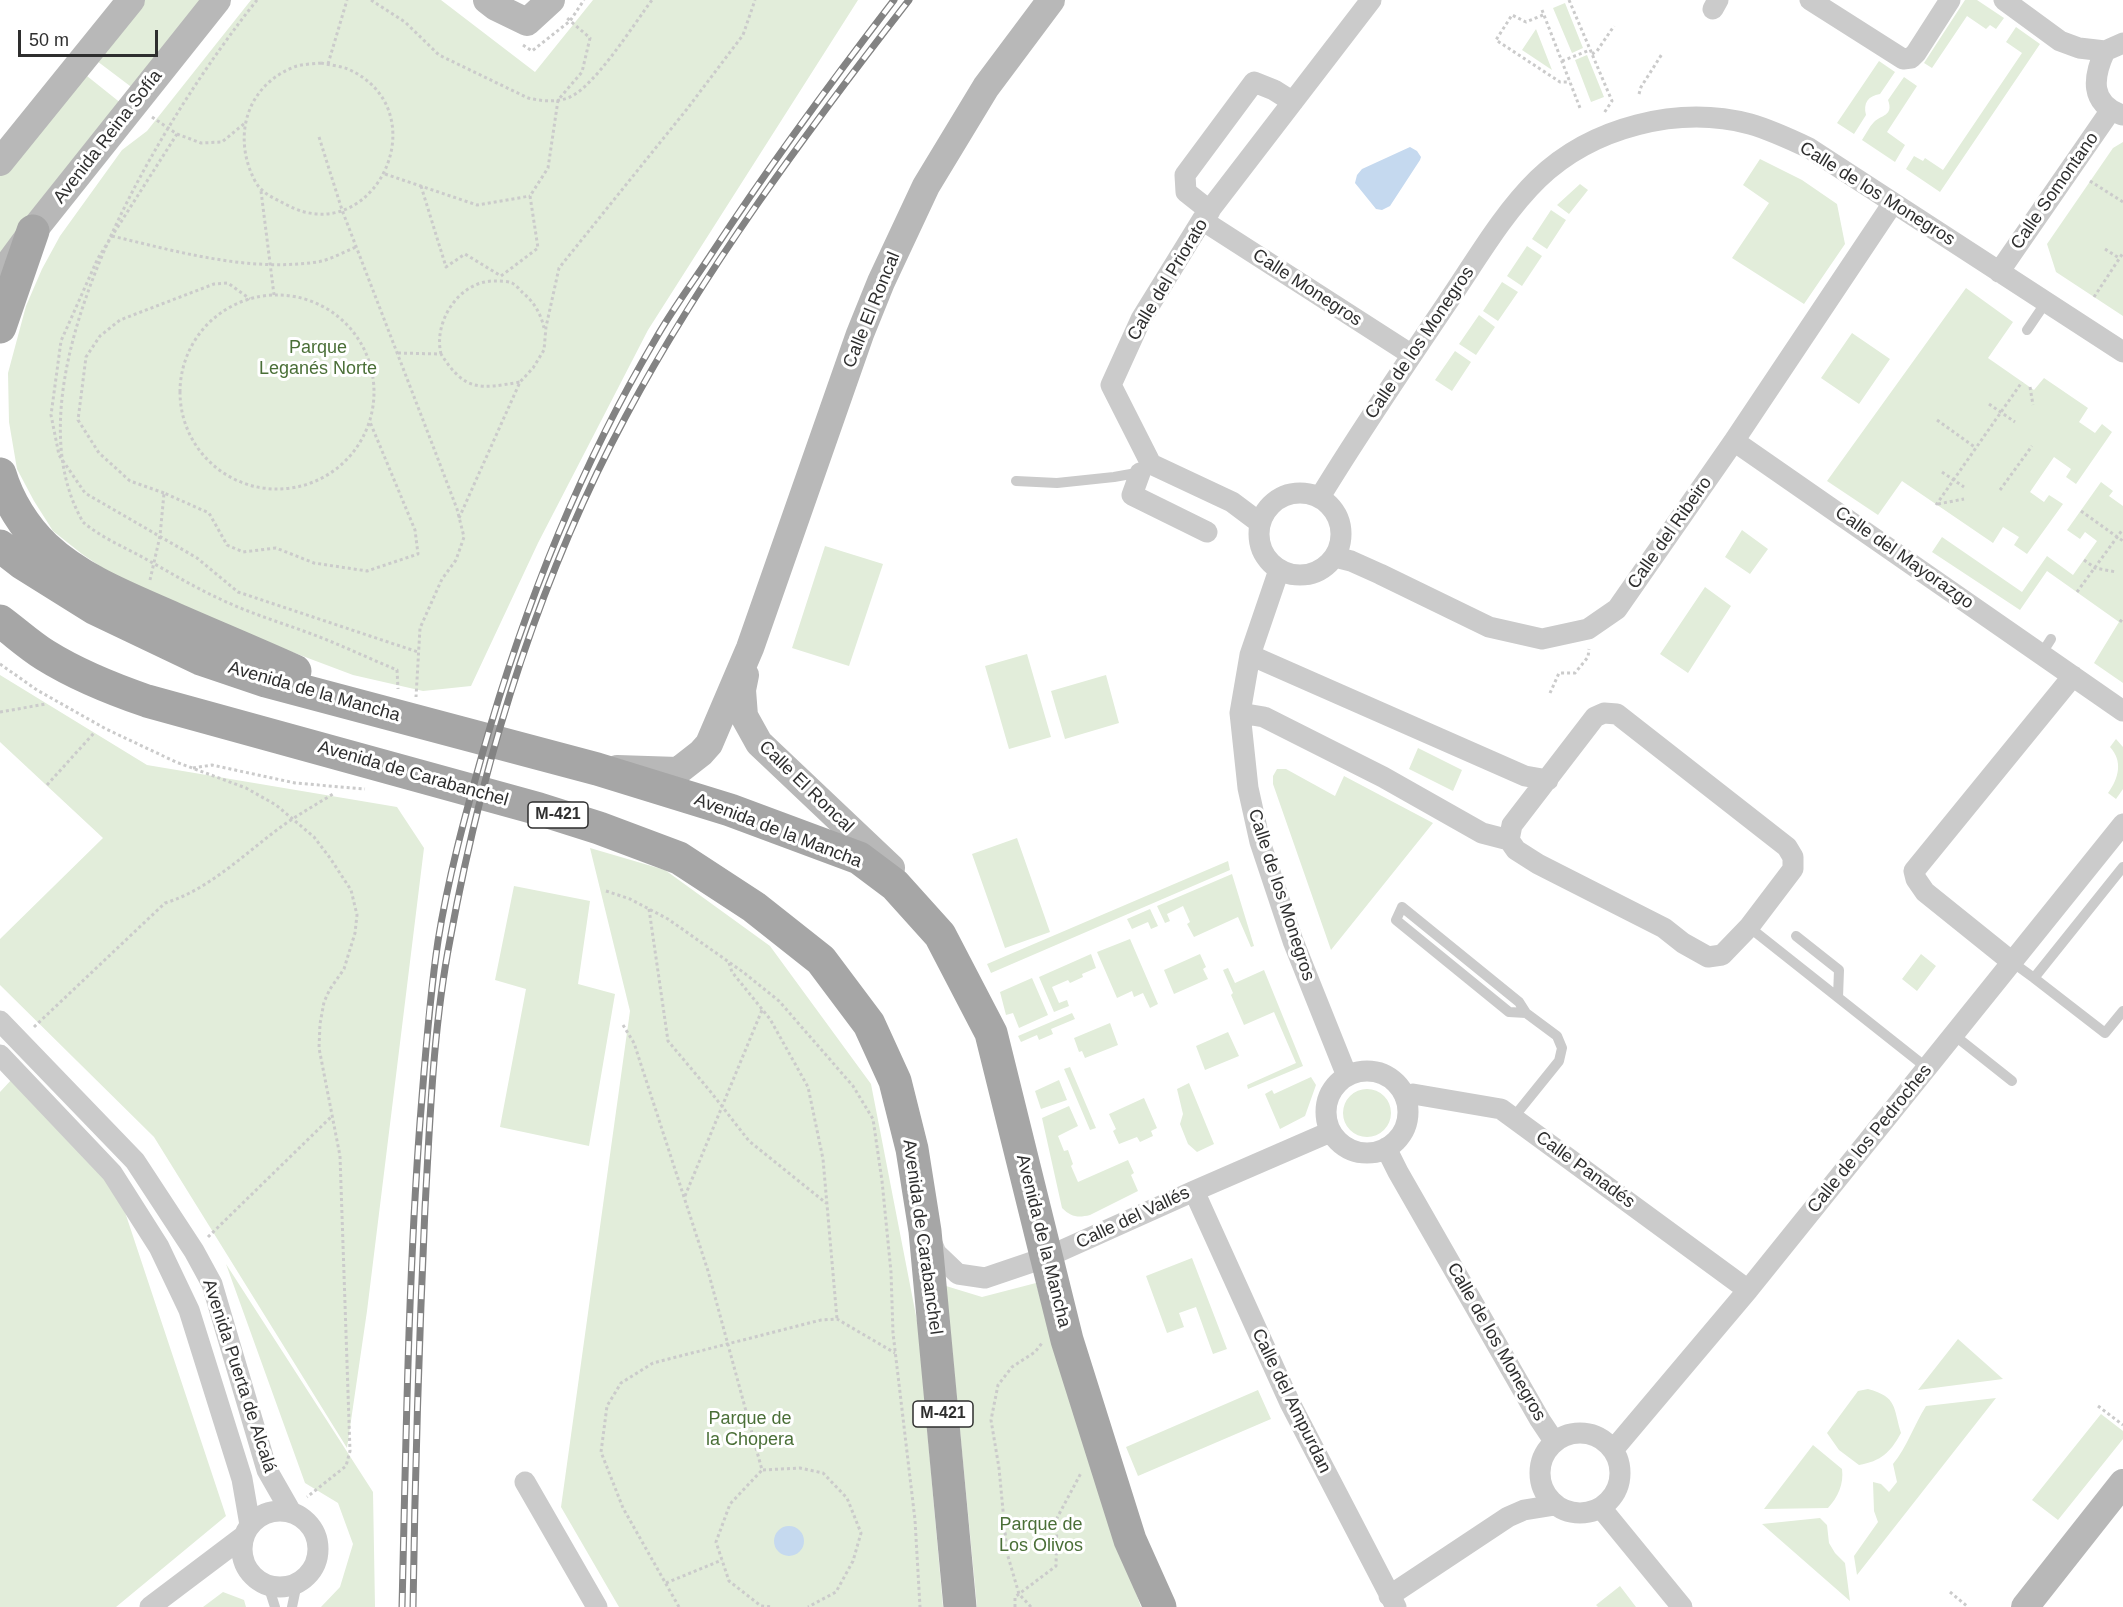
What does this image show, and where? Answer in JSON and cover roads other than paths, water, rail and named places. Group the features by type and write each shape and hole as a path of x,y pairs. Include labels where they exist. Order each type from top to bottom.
{"main road":[{"path":"0,327 33,231"},
{"path":"0,474 12,503 27,526 45,547 84,574 143,605 391,714"},
{"name":"Avenida de la Mancha","path":"0,546 94,608 201,659 266,681 597,769 730,810 859,858 895,885 940,935 991,1033 1067,1340 1130,1540 1160,1607"},
{"name":"Avenida de Carabanchel","path":"2,623 44,654 109,688 589,825 679,858 754,907 821,960 869,1024 895,1081 912,1149 934,1313 960,1607"}],"street":[{"path":"0,162 131,0"},
{"name":"Avenida Reina Sofía","path":"0,276 33,231 217,0"},
{"path":"487,0 527,22 550,1"},
{"name":"Calle El Roncal","path":"597,769 678,771 709,744 750,648 848,366 881,282 926,186 980,97 1051,0"},
{"name":"Calle del Priorato","path":"1145,468 1111,385 1141,319 1206,215 1371,0"},
{"path":"1810,0 1903,59 1911,58 1916,53 1950,0"},
{"path":"2004,0 2060,40 2079,48 2114,47"},
{"path":"2114,47 2096,71 2096,87 2101,100 2117,112"},
{"name":"Calle del Priorato","path":"1206,215 1186,192 1185,175 1254,82 1274,90 1293,102"},
{"name":"Calle Somontano","path":"1999,272 2117,112"},
{"name":"Calle de los Monegros","path":"1320,497 1346,454 1496,230 1538,179 1569,154 1616,130 1650,122 1685,118 1724,120 1769,130 1809,148 2123,352"},
{"name":"Calle del Ribeiro","path":"1335,557 1351,561 1380,574 1490,627 1542,639 1588,629 1617,609 1734,441 1893,203"},
{"name":"Calle Monegros","path":"1206,215 1412,355"},
{"name":"Calle del Mayorazgo","path":"1734,441 2047,646 2073,676 2123,711"},
{"path":"1207,532 1132,495 1145,468 1232,502 1260,523"},
{"path":"1299,493 1320,497 1331,506 1342,530 1335,557 1326,566 1309,574 1290,574 1279,570 1269,562 1262,550 1259,537 1260,523 1267,510 1280,498 1299,493"},
{"name":"Calle de los Monegros","path":"1279,570 1250,655 1240,713 1248,788 1260,842 1293,941 1347,1076"},
{"name":"Calle El Roncal","path":"750,648 742,690 744,716 759,743 904,880 940,935"},
{"path":"1250,655 1525,776 1548,780"},
{"path":"2012,962 1912,881 1914,871 2073,676"},
{"path":"1240,713 1264,717 1383,777 1482,833 1509,840 1516,850 1538,864 1664,928 1683,943 1708,957 1722,955 1749,927 1793,869 1793,857 1787,847 1617,714 1604,713 1595,717 1512,825 1509,840"},
{"name":"Calle de los Pedroches","path":"1613,1450 1748,1290 2123,824"},
{"name":"Avenida Puerta de Alcalá","path":"0,1021 135,1161 194,1251 212,1284 267,1470 291,1512"},
{"name":"Avenida Puerta de Alcalá","path":"0,1055 112,1173 159,1246 189,1310 242,1479 247,1530"},
{"path":"1360,1071 1374,1071 1393,1080 1405,1097 1408,1112 1405,1126 1398,1139 1386,1148 1371,1153 1355,1152 1341,1144 1330,1132 1326,1120 1327,1101 1336,1084 1347,1076 1360,1071"},
{"name":"Calle Panadés","path":"1405,1097 1413,1094 1501,1109 1748,1290"},
{"name":"Calle del Vallés","path":"923,1222 936,1253 958,1274 985,1278 1047,1257 1330,1132"},
{"name":"Calle de los Monegros","path":"1386,1148 1554,1442"},
{"name":"Calle del Ampurdan","path":"1194,1191 1290,1403 1392,1601"},
{"path":"1579,1432 1592,1434 1604,1440 1613,1450 1619,1462 1619,1481 1611,1499 1601,1508 1573,1513 1555,1505 1547,1498 1539,1479 1542,1458 1554,1442 1565,1435 1579,1432"},
{"path":"525,1482 597,1607"},
{"path":"2025,1607 2123,1483"},
{"path":"1392,1601 1508,1517 1524,1510 1555,1505"},
{"path":"2042,1607 2123,1506"},
{"path":"1601,1508 1682,1607"},
{"path":"150,1607 247,1530 259,1517 269,1512 291,1512 302,1517 310,1525 318,1546 313,1568 306,1577 287,1586 268,1585 258,1581 245,1565 242,1546 247,1530"},
{"path":"192,1575 245,1565"}],"lane":[{"path":"2027,330 2046,302"},
{"path":"1016,481 1057,483 1145,468"},
{"path":"2034,978 2123,867"},
{"path":"1513,1118 1559,1061 1562,1048 1557,1036 1526,1014 1520,1002 1402,907 1396,920 1509,1012 1526,1014"},
{"path":"1749,927 1927,1068"},
{"path":"1796,936 1839,970 1838,997"},
{"path":"2012,962 2105,1033 2123,1011"},
{"path":"1954,1035 2012,1081"},
{"path":"292,1607 297,1583"},
{"path":"268,1585 275,1607"}],"water":[{"path":"1410,147 1417,151 1421,157 1420,160 1390,206 1382,210 1376,209 1355,183 1357,175 1362,169"},
{"path":"789,1526 800,1530 804,1541 800,1552 789,1556 778,1552 774,1541 778,1530"}],"railway":[{"path":"402,1607 413,1243 430,1009 438,941 452,871 469,801 498,701 534,594 555,542 577,490 627,389 668,318 756,188 894,0"},
{"path":"413,1607 425,1208 433,1074 450,940 463,872 497,737 541,605 566,541 626,416 656,362 758,202 909,0"}],"park label":[{"name":"Parque Leganés Norte","path":"318,358"},
{"name":"Parque de la Chopera","path":"750,1429"},
{"name":"Parque de Los Olivos","path":"1041,1535"}]}
